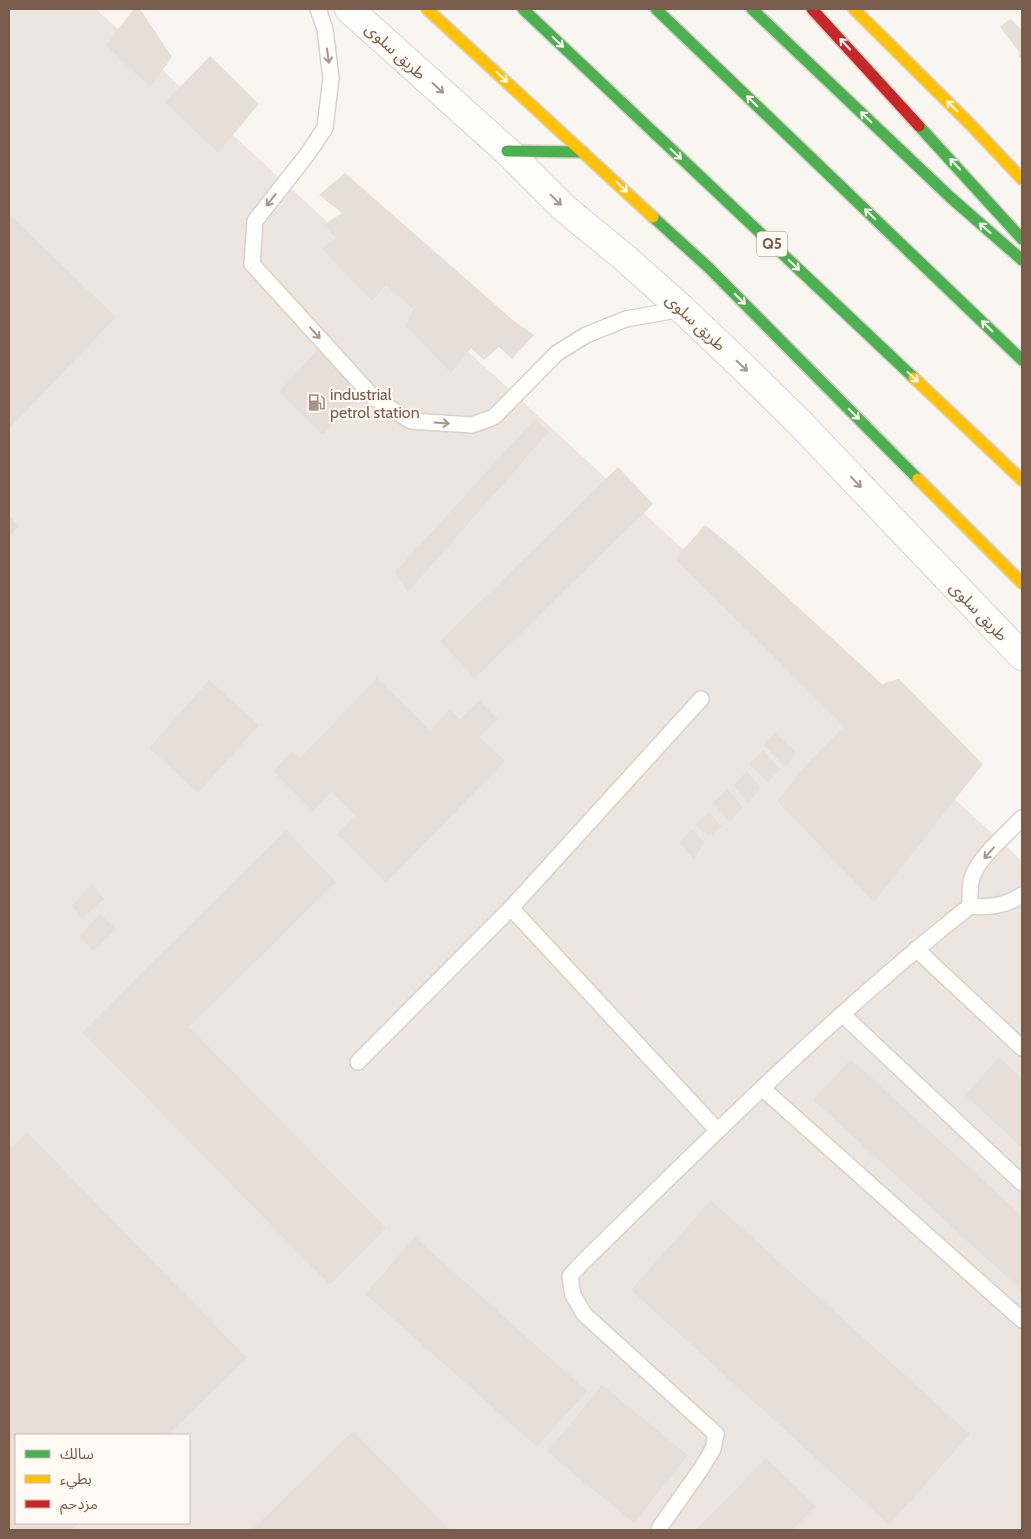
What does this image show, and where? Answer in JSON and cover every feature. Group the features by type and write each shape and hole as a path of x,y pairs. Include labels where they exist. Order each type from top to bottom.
{"main road":[{"path":"428,9 708,267 1022,583"},
{"name":"Q5","path":"523,9 1022,480"},
{"path":"656,9 1022,360"},
{"path":"752,9 950,197 1022,260"},
{"path":"812,9 1022,239"},
{"path":"854,9 970,124 1022,179"},
{"path":"507,151 583,152"}],"street":[{"name":"طريق سلوى","path":"350,9 507,151 564,208 625,258 682,309 799,422 1022,656"}],"lane":[{"path":"318,9 325,29 332,78 325,128 306,156 255,221 252,264 374,398 411,421 472,425 494,417 557,353 586,335 626,319 682,309"},
{"path":"358,1062 511,908 701,699"},
{"path":"970,906 969,891 972,876 976,869 990,851 1022,818"},
{"path":"659,1530 713,1449 716,1434 584,1314 573,1295 570,1276 717,1130 916,949 970,906 984,908 997,906 1010,902 1022,895"},
{"path":"511,908 717,1130"},
{"path":"916,949 1022,1048"},
{"path":"843,1015 1022,1183"},
{"path":"762,1088 1022,1320"}],"shaded area":[{"path":"9,9 96,9 1022,861 1022,1530 9,1530"}],"building":[{"path":"134,9 140,9 172,57 150,87 106,45"},
{"path":"1010,19 1022,30 1022,58 1019,58 1019,52 1000,27"},
{"path":"210,56 259,104 218,153 165,102"},
{"path":"345,173 514,321 534,335 512,359 499,347 484,360 471,348 451,373 406,326 413,309 386,285 372,301 322,249 336,238 324,225 342,213 319,195"},
{"path":"9,214 116,317 9,429"},
{"path":"318,349 362,392 323,435 279,392"},
{"path":"535,419 549,432 408,592 395,572"},
{"path":"618,467 653,504 475,678 440,641"},
{"path":"9,516 19,526 9,537"},
{"path":"705,525 730,545 882,684 899,679 983,764 874,902 777,801 808,763 844,726 675,559"},
{"path":"377,678 430,730 450,709 460,719 479,700 498,719 480,737 505,761 386,883 337,834 355,815 331,792 313,811 273,771 292,751 300,758"},
{"path":"209,680 259,725 198,793 149,748"},
{"path":"775,733 796,752 786,767 764,745"},
{"path":"763,750 780,769 768,783 749,764"},
{"path":"747,771 761,788 748,803 734,785"},
{"path":"727,789 743,807 730,822 713,803"},
{"path":"709,812 722,827 709,836 695,825"},
{"path":"692,829 704,842 694,860 679,842"},
{"path":"286,830 336,882 189,1027 386,1228 330,1285 82,1032"},
{"path":"92,884 104,899 83,918 71,906"},
{"path":"100,914 116,929 94,951 79,937"},
{"path":"999,1057 1022,1079 1022,1148 965,1095"},
{"path":"851,1059 1022,1216 1022,1291 813,1100"},
{"path":"27,1132 247,1358 169,1434 15,1434 15,1524 78,1524 71,1530 9,1530 9,1150"},
{"path":"711,1200 970,1434 889,1525 631,1290"},
{"path":"415,1237 587,1391 537,1447 365,1294"},
{"path":"602,1385 688,1455 634,1523 547,1452"},
{"path":"353,1431 450,1530 252,1530"},
{"path":"766,1458 816,1506 792,1530 696,1530"}],"traffic: fast":[{"path":"523,9 914,378"},
{"path":"656,9 1022,360"},
{"path":"752,9 950,197 1022,260"},
{"path":"919,126 1022,239"},
{"path":"507,151 583,152"},
{"path":"653,217 708,267 918,479"}],"traffic: slow":[{"path":"427,9 653,217"},
{"path":"854,9 970,124 1022,179"},
{"path":"914,378 1022,480"},
{"path":"918,479 1022,583"}],"traffic: jam":[{"path":"812,9 919,126"}],"place":[{"name":"industrial petrol station","path":"316,403"}]}
